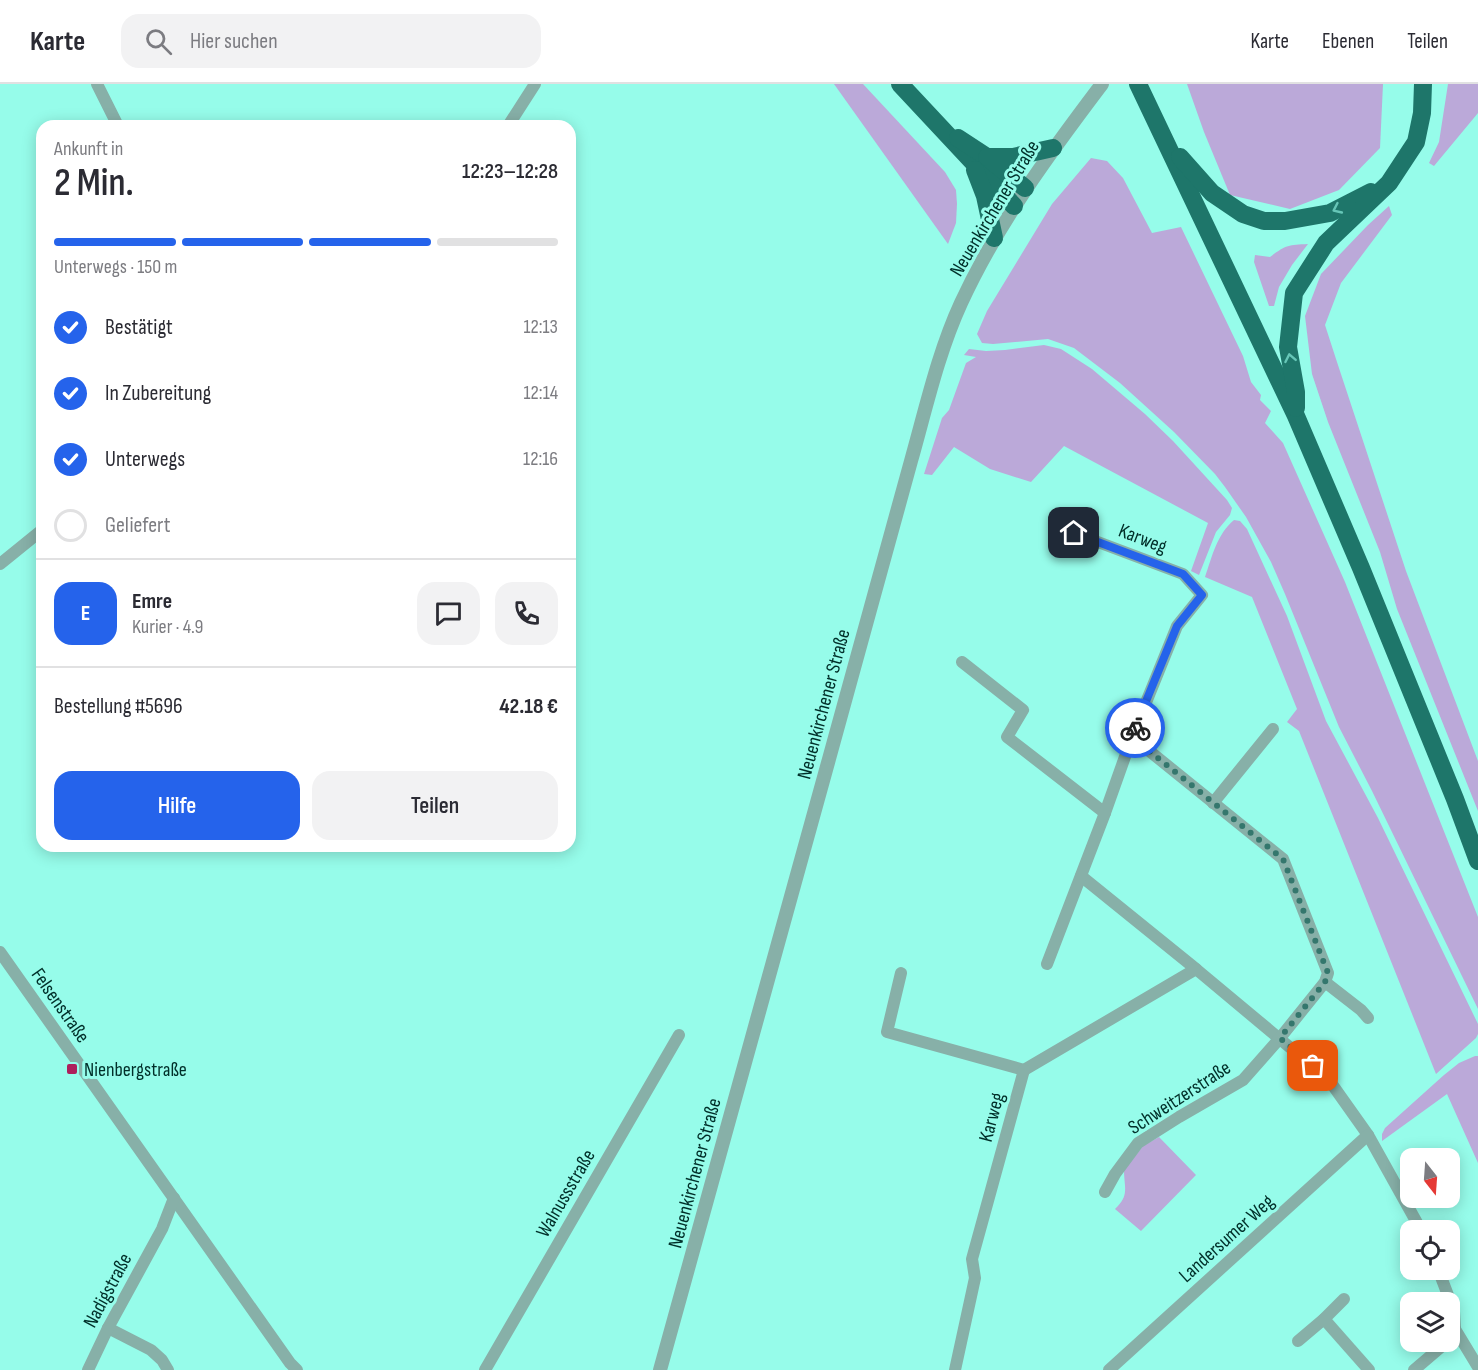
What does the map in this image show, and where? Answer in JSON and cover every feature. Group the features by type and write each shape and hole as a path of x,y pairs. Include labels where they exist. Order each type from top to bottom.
{"highway":[{"path":"900,84 942,127 980,160 1025,188"},
{"path":"1138,84 1296,416 1365,578 1478,861"},
{"path":"1296,416 1296,392 1288,347 1294,293 1326,243 1389,183 1416,142 1422,113 1423,84"},
{"path":"1166,141 1212,193 1243,214 1264,221 1285,221 1330,213 1389,183"},
{"path":"980,160 1014,157 1053,148"},
{"path":"980,160 1014,206"},
{"path":"980,160 994,238"}],"street":[{"path":"97,84 115,120"},
{"path":"512,120 535,84"},
{"name":"Neuenkirchener Straße","path":"660,1370 872,598 947,336 972,279 994,238 1053,148 1102,84"},
{"name":"Karweg","path":"1047,964 1132,737 1177,626 1202,595 1183,574 1074,533"},
{"path":"0,564 36,535"},
{"path":"962,662 1023,710 1007,737 1105,813"},
{"path":"1213,803 1273,729"},
{"path":"1132,737 1283,859 1328,973 1325,982 1368,1018"},
{"path":"1081,876 1329,1080 1368,1135 1415,1220"},
{"name":"Felsenstraße","path":"0,952 297,1370"},
{"path":"1024,1070 1196,969"},
{"name":"Karweg","path":"901,973 887,1032 1024,1070 972,1259 975,1278 955,1370"},
{"name":"Schweitzerstraße","path":"1105,1192 1114,1174 1138,1143 1243,1080 1325,982"},
{"name":"Walnussstraße","path":"485,1370 679,1035"},
{"name":"Landersumer Weg","path":"1109,1370 1368,1135"},
{"name":"Nadigstraße","path":"88,1370 108,1328 162,1229 174,1198"},
{"path":"1298,1341 1344,1299"},
{"path":"1324,1319 1369,1370"},
{"path":"108,1328 152,1350 168,1370"},
{"path":"1460,1343 1478,1367"},
{"path":"1414,1370 1435,1352"}],"shaded area":[{"path":"834,84 863,84 945,172 956,190 957,204 956,223 948,244"},
{"path":"1187,84 1383,84 1380,148 1339,190 1290,209 1230,195"},
{"path":"1448,84 1478,84 1478,113 1434,166 1429,163 1439,142"},
{"path":"1091,158 1107,161 1123,178 1152,233 1181,227 1243,356 1251,382 1261,395 1260,400 1271,411 1265,423 1283,443 1345,582 1478,917 1478,1009 1339,727 1271,562 1246,517 1225,487 1174,432 1120,383 1074,348 1048,339 982,343 977,334 987,311 1052,204"},
{"path":"1389,206 1392,215 1341,283 1325,325 1406,571 1478,761 1478,811 1397,609 1380,552 1328,422 1312,374 1305,316 1321,274"},
{"path":"1308,244 1279,287 1274,306 1269,306 1254,262 1255,255 1270,257 1288,246"},
{"path":"1044,345 1061,349 1092,369 1173,441 1227,500 1232,508 1230,515 1216,532 1199,575 1191,571 1208,523 1064,446 1031,482 990,469 954,447 932,475 924,474 942,418 949,410 966,363 976,357 964,355 969,349 1005,350"},
{"path":"1234,520 1240,521 1247,529 1287,616 1326,721 1378,818 1478,1024 1476,1038 1436,1074 1299,731 1287,722 1297,709 1252,597 1205,577 1219,539"},
{"path":"1478,1056 1478,1163 1447,1094 1382,1141 1385,1128 1459,1063"},
{"path":"1159,1137 1196,1175 1141,1231 1115,1209 1123,1200 1124,1170 1143,1146"}],"way so far":[{"path":"1135,728 1132,737 1283,859 1328,973 1325,982 1280,1038 1313,1066"}],"place":[{"name":"Nienbergstraße","path":"72,1069"}],"route":[{"path":"1074,533 1183,574 1202,595 1177,626 1135,728"}]}
